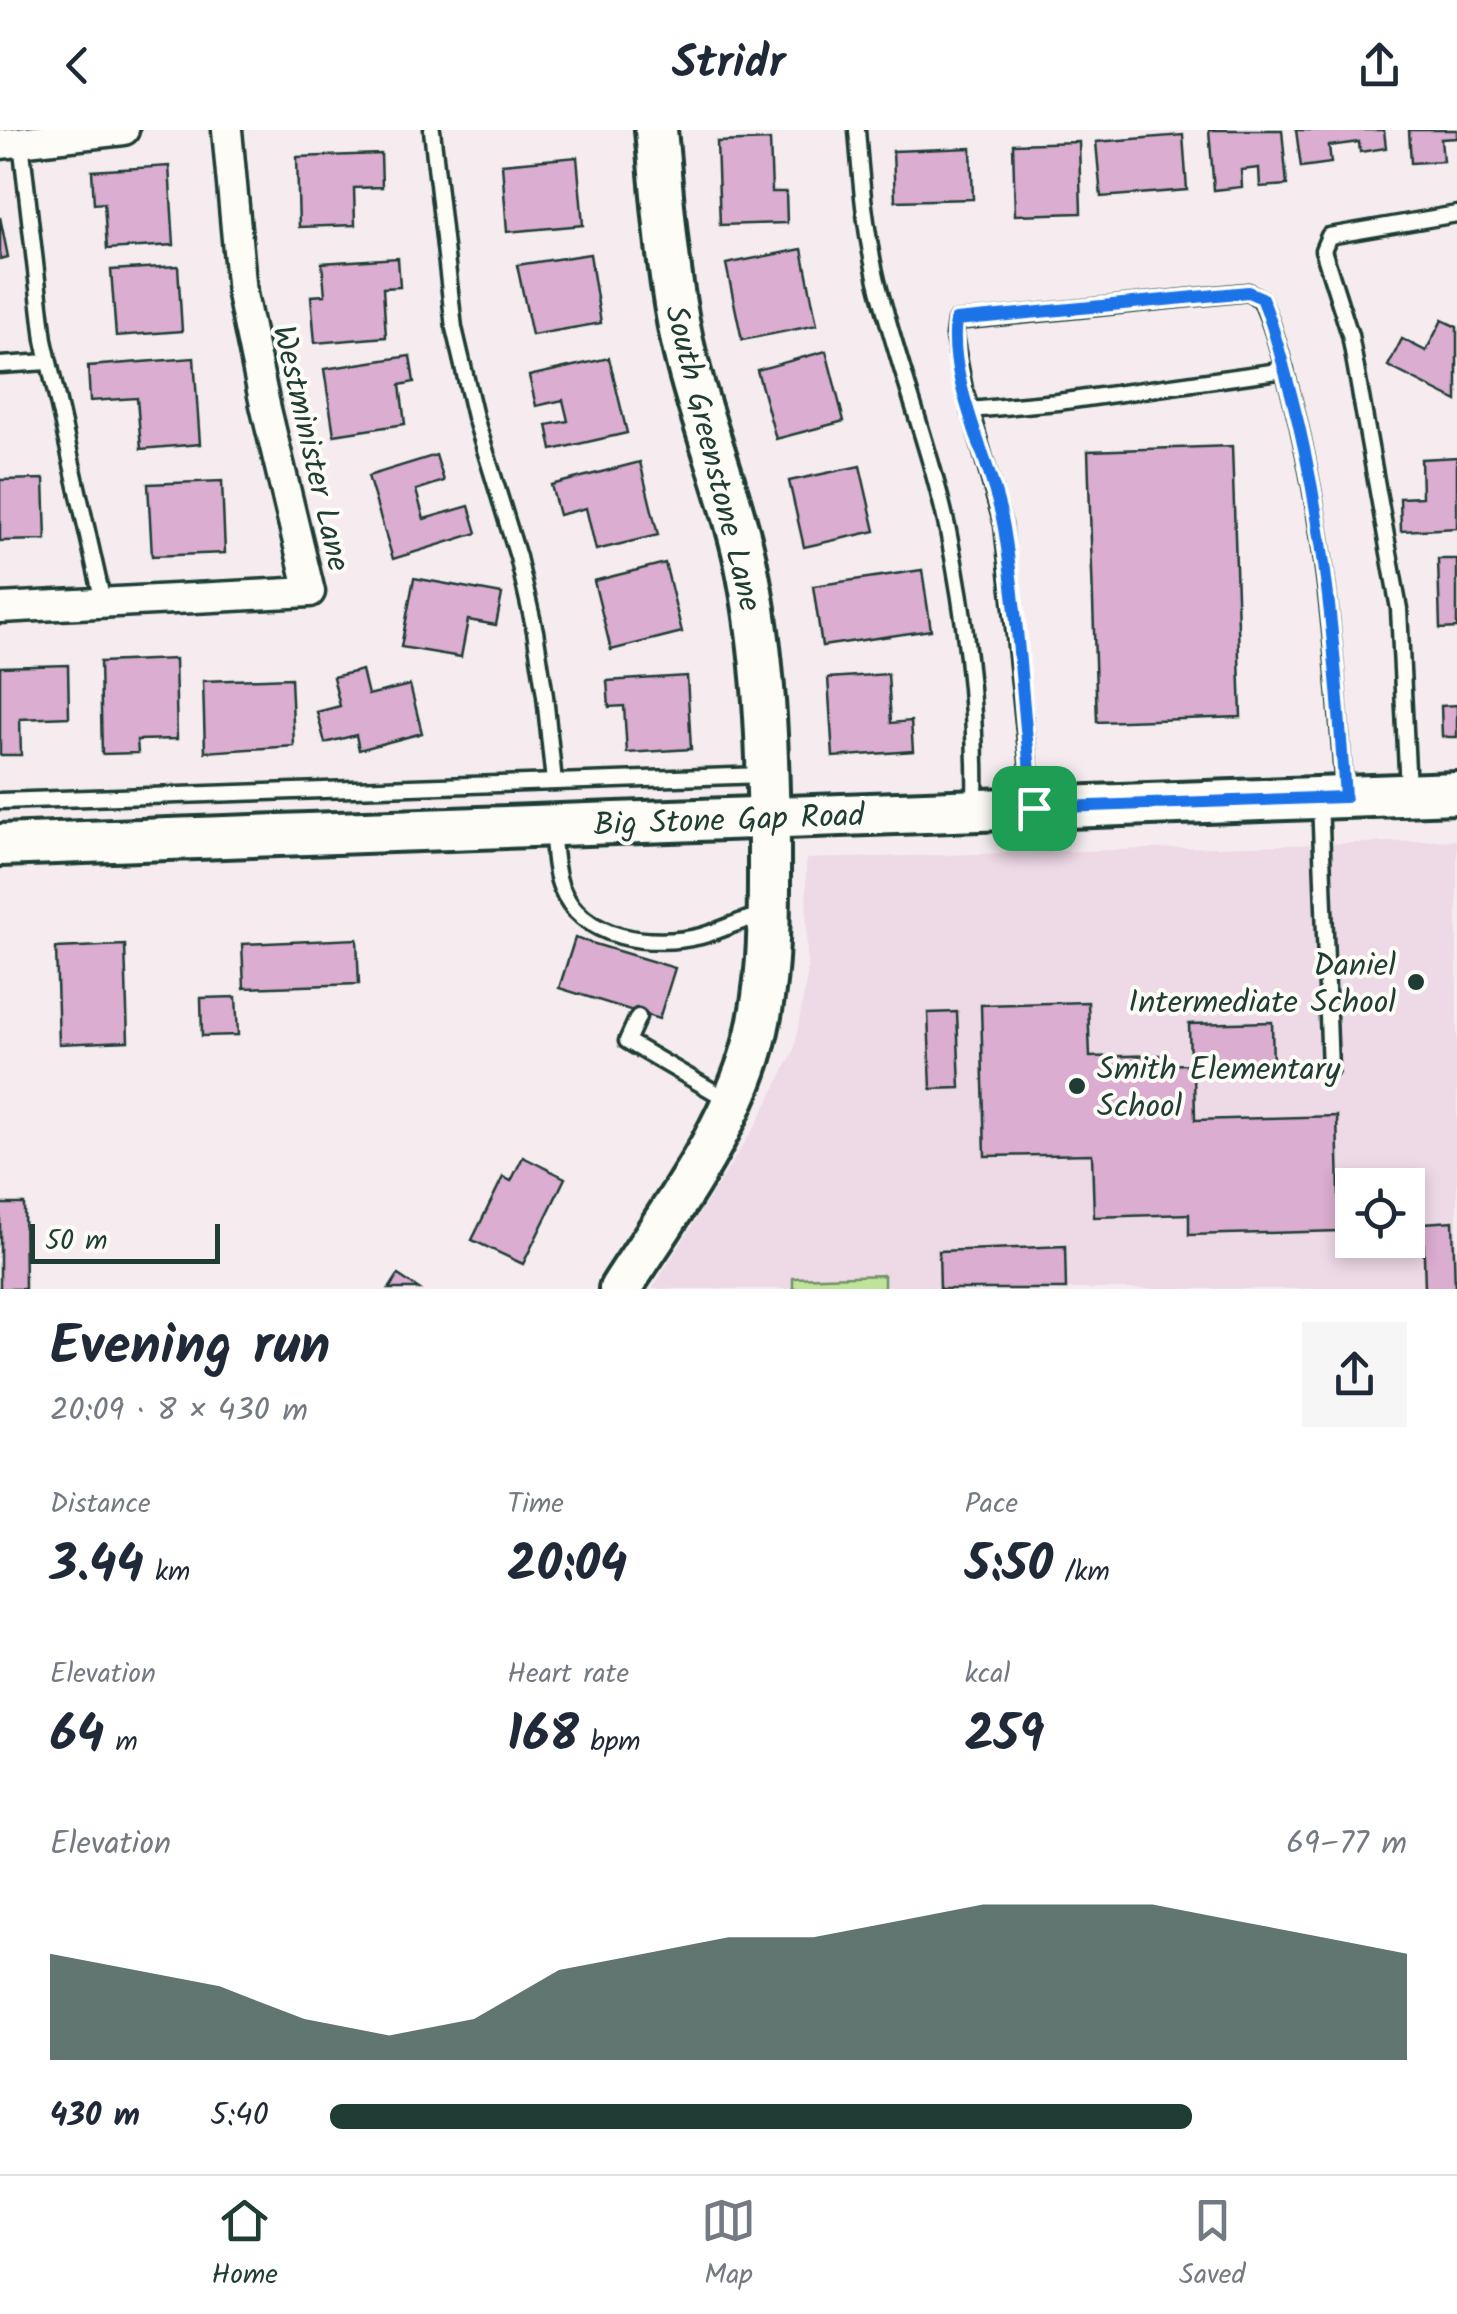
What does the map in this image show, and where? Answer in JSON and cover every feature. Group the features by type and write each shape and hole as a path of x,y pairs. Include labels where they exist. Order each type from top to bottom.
{"street":[{"path":"11,143 124,130"},
{"name":"Westminister Lane","path":"0,608 310,592 242,294 227,130"},
{"name":"South Greenstone Lane","path":"620,1289 687,1184 749,1060 762,1010 769,915 763,698 745,560 682,344 670,273 656,130"},
{"name":"Big Stone Gap Road","path":"0,845 1457,794"}],"lane":[{"path":"432,130 454,328 475,417 518,557 546,696 554,782"},
{"path":"857,130 862,201 878,282 948,531 969,686 976,767 975,811"},
{"path":"11,143 48,362 103,602"},
{"path":"1408,795 1399,609 1350,336 1323,250 1330,236 1457,214"},
{"path":"1034,808 1003,525 970,410 954,336 956,320 1248,292 1262,298 1272,321 1307,453 1334,642 1330,1070"},
{"path":"0,365 48,362"},
{"path":"970,410 1058,402 1284,370"},
{"path":"0,801 767,775"},
{"path":"552,826 562,891 574,911 592,926 648,943 667,942 704,936 747,917 769,915"},
{"path":"638,1017 628,1041 731,1102"}],"shaded area":[{"name":"Smith Elementary School","path":"1457,840 1457,1289 652,1289 756,1125 794,1051 807,975 806,859"}],"green space":[{"path":"884,1275 884,1289 793,1289 793,1278"}],"building":[{"path":"1209,130 1282,130 1287,185 1260,187 1259,168 1241,170 1242,187 1214,190"},
{"path":"1296,130 1384,130 1386,148 1360,152 1359,142 1329,146 1331,163 1301,167"},
{"path":"1409,130 1457,130 1457,138 1441,139 1443,161 1411,163"},
{"path":"1183,135 1187,190 1101,197 1096,142"},
{"path":"770,140 772,192 786,192 787,223 720,225 717,142"},
{"path":"1079,142 1081,213 1015,215 1013,144"},
{"path":"971,148 973,199 895,201 893,151"},
{"path":"381,154 382,187 354,188 355,225 299,227 297,157"},
{"path":"577,157 583,225 507,232 502,164"},
{"path":"169,166 174,245 107,249 104,203 94,204 92,171"},
{"path":"0,217 8,257 0,259"},
{"path":"802,249 817,325 742,340 726,264"},
{"path":"590,254 601,323 532,335 517,265"},
{"path":"398,258 400,287 383,288 386,337 315,343 311,296 325,295 322,263"},
{"path":"178,266 182,331 116,336 111,270"},
{"path":"1442,320 1457,327 1457,401 1388,366 1402,339 1426,351"},
{"path":"826,351 844,421 776,439 757,370"},
{"path":"410,356 414,382 400,385 405,424 334,435 324,369"},
{"path":"194,358 200,444 141,449 137,398 90,401 88,366"},
{"path":"609,358 627,433 552,450 547,425 568,421 563,400 536,406 529,376"},
{"path":"1232,446 1241,717 1097,722 1088,451"},
{"path":"436,455 444,481 416,490 424,519 469,506 477,533 393,559 368,476"},
{"path":"1457,457 1457,528 1401,531 1400,498 1422,497 1421,459"},
{"path":"640,462 658,535 596,550 586,508 559,515 551,485"},
{"path":"860,466 875,531 804,547 789,481"},
{"path":"44,479 46,540 0,541 0,480"},
{"path":"222,481 225,553 152,556 148,484"},
{"path":"1438,559 1457,559 1457,628 1440,629"},
{"path":"665,563 682,632 611,650 594,581"},
{"path":"922,570 931,630 822,646 813,586"},
{"path":"414,578 502,594 496,625 468,620 461,657 401,647"},
{"path":"175,659 177,739 137,740 138,753 102,754 100,662"},
{"path":"68,665 69,717 20,719 21,755 0,755 0,667"},
{"path":"362,670 368,695 410,685 422,733 359,750 356,735 325,743 317,712 340,706 333,677"},
{"path":"888,674 891,723 911,721 913,751 833,757 828,678"},
{"path":"687,676 691,749 627,753 624,706 609,707 607,681"},
{"path":"291,678 294,746 205,752 203,681"},
{"path":"1457,705 1457,737 1442,737 1441,706"},
{"path":"575,938 675,968 659,1019 559,988"},
{"path":"357,939 359,984 244,988 242,944"},
{"path":"125,945 128,1041 59,1044 56,948"},
{"path":"236,997 238,1035 202,1036 201,998"},
{"path":"1088,1002 1090,1057 1159,1055 1159,1065 1190,1064 1189,1024 1272,1022 1273,1071 1194,1073 1195,1120 1337,1116 1335,1231 1189,1235 1189,1214 1094,1217 1092,1154 985,1156 981,1005"},
{"path":"957,1012 960,1088 931,1089 928,1013"},
{"path":"523,1157 565,1178 523,1264 472,1240 503,1177 511,1181"},
{"path":"0,1204 24,1204 25,1289 0,1289"},
{"path":"1453,1221 1455,1289 1425,1289 1425,1223"},
{"path":"1065,1246 1066,1289 940,1289 939,1251"},
{"path":"398,1275 419,1289 389,1289"}],"place":[{"name":"Daniel Intermediate School","path":"1416,982"},
{"name":"Smith Elementary School","path":"1077,1086"}],"route":[{"path":"1248,292 1262,298 1272,321 1307,453 1334,642 1345,797 1034,808 1003,525 964,390 954,336 956,320 1248,292"}]}
